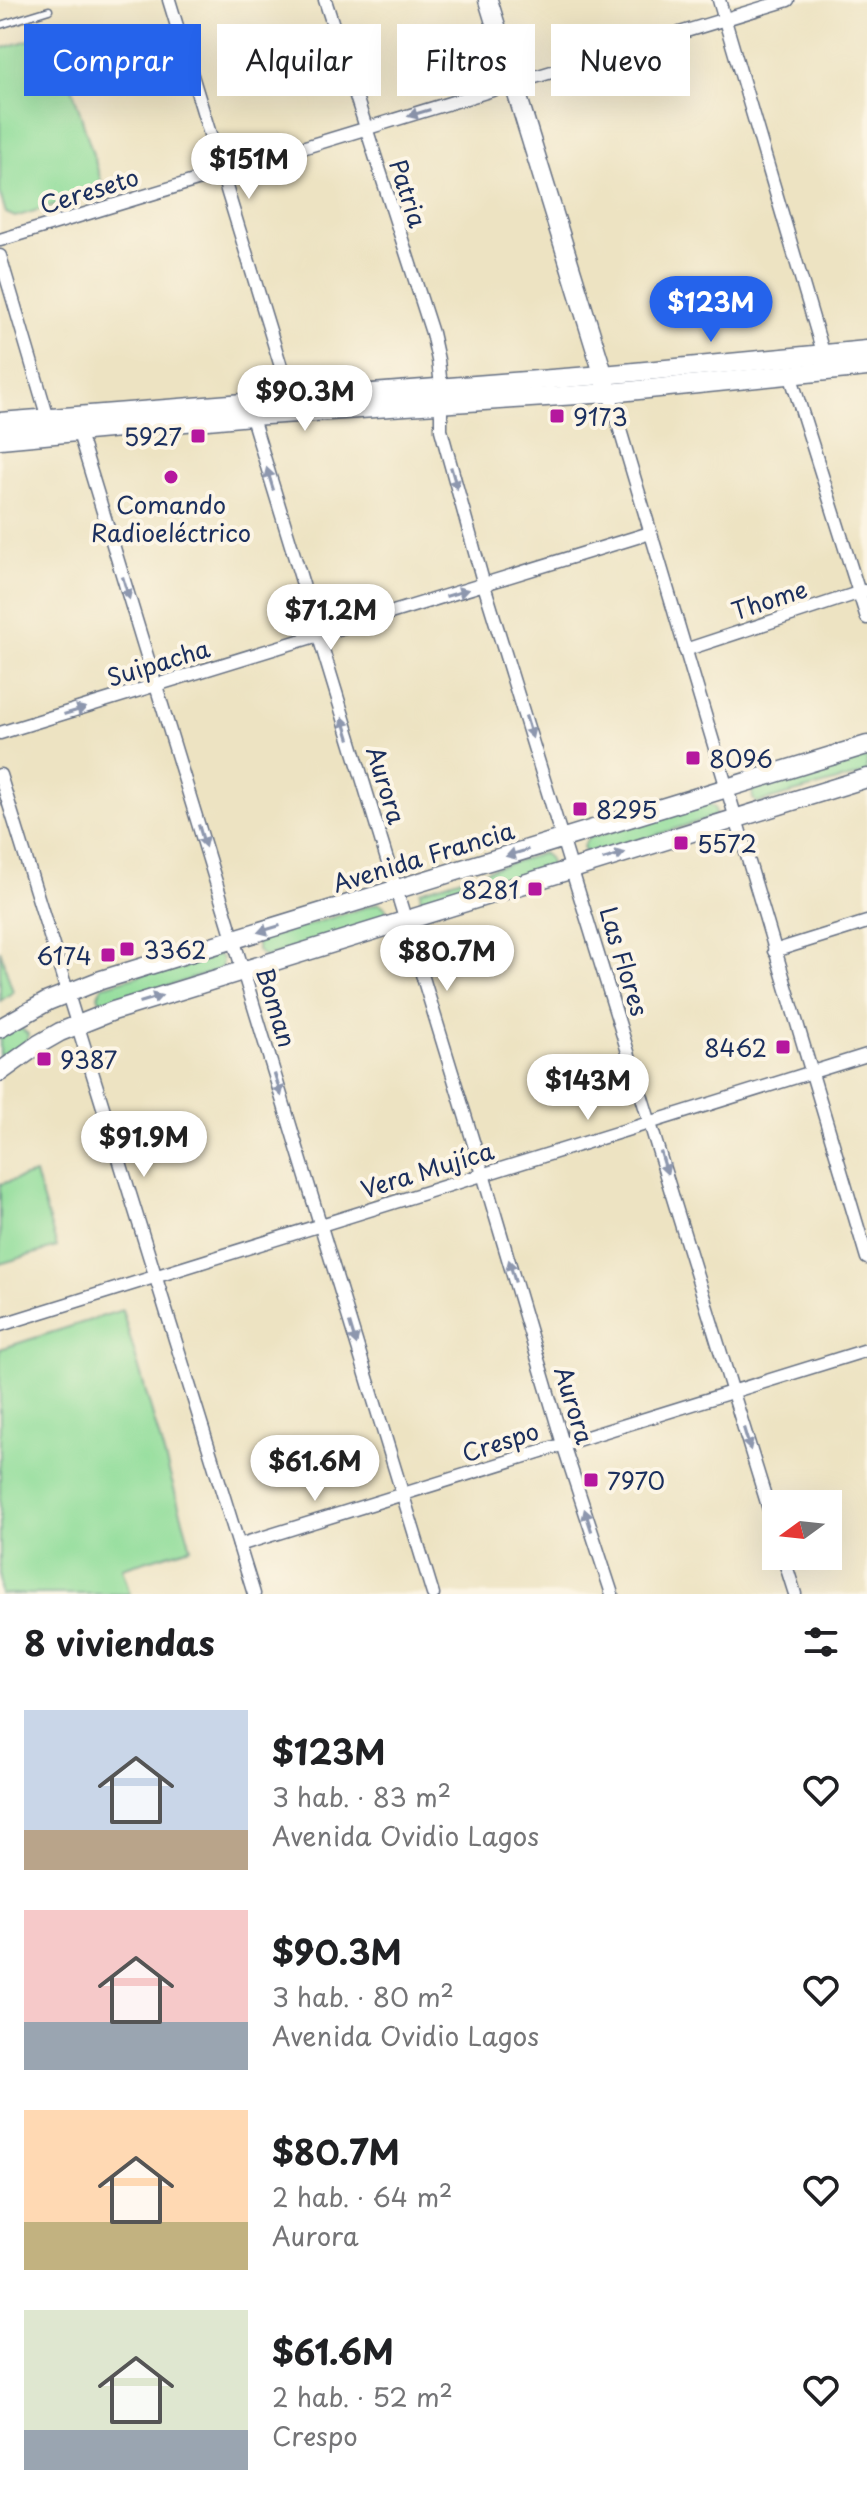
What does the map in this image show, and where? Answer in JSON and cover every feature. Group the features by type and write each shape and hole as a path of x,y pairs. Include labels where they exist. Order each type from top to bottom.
{"street":[{"path":"169,0 293,406"},
{"name":"Patria","path":"325,0 432,333 438,360 440,394"},
{"path":"488,0 495,24"},
{"path":"719,0 826,362"},
{"name":"Cereseto","path":"535,77 788,0"},
{"name":"Cereseto","path":"0,240 474,96"},
{"path":"517,96 867,1258"},
{"path":"0,256 50,427"},
{"path":"0,439 50,427 249,409 440,394 790,374 867,350"},
{"path":"606,384 826,362 867,367"},
{"path":"790,374 863,591 867,618"},
{"name":"Las Flores","path":"440,394 441,430 484,585 763,1490"},
{"path":"0,422 79,433 249,409"},
{"name":"Aurora","path":"249,409 563,1444 612,1594"},
{"name":"Boman","path":"79,433 433,1594"},
{"name":"Suipacha","path":"0,733 650,533"},
{"name":"Thome","path":"685,650 863,591"},
{"name":"Avenida Francia","path":"0,1028 68,992 867,745"},
{"path":"0,775 254,1594"},
{"path":"0,1072 39,1044 113,1011 867,778"},
{"path":"774,951 867,922"},
{"name":"Vera Mujíca","path":"0,1325 867,1055"},
{"name":"Crespo","path":"239,1545 867,1350"},
{"path":"787,1570 795,1594"}],"lane":[{"path":"0,25 49,10"}],"green space":[{"path":"24,42 24,96 75,96 104,190 15,217 6,213 0,194 0,49"},
{"path":"867,752 867,773 757,803 753,799 752,789"},
{"path":"708,803 715,808 716,816 589,856 583,847 588,838"},
{"path":"543,853 549,858 547,870 430,907 421,902 420,891"},
{"path":"379,903 386,908 383,920 265,957 257,951 257,941"},
{"path":"0,950 13,992 0,1001"},
{"path":"215,953 222,958 219,970 109,1005 98,995 103,986"},
{"path":"19,1027 28,1034 25,1044 0,1063 0,1037"},
{"path":"35,1174 57,1247 0,1264 0,1184"},
{"path":"122,1310 191,1547 122,1568 130,1594 0,1594 0,1349"}],"place":[{"name":"9173","path":"557,416"},
{"name":"5927","path":"198,436"},
{"name":"Comando Radioeléctrico","path":"171,477"},
{"name":"8096","path":"693,758"},
{"name":"8295","path":"580,809"},
{"name":"5572","path":"681,843"},
{"name":"8281","path":"535,889"},
{"name":"3362","path":"127,949"},
{"name":"6174","path":"108,955"},
{"name":"8462","path":"783,1047"},
{"name":"9387","path":"44,1059"},
{"name":"7970","path":"591,1480"}]}
